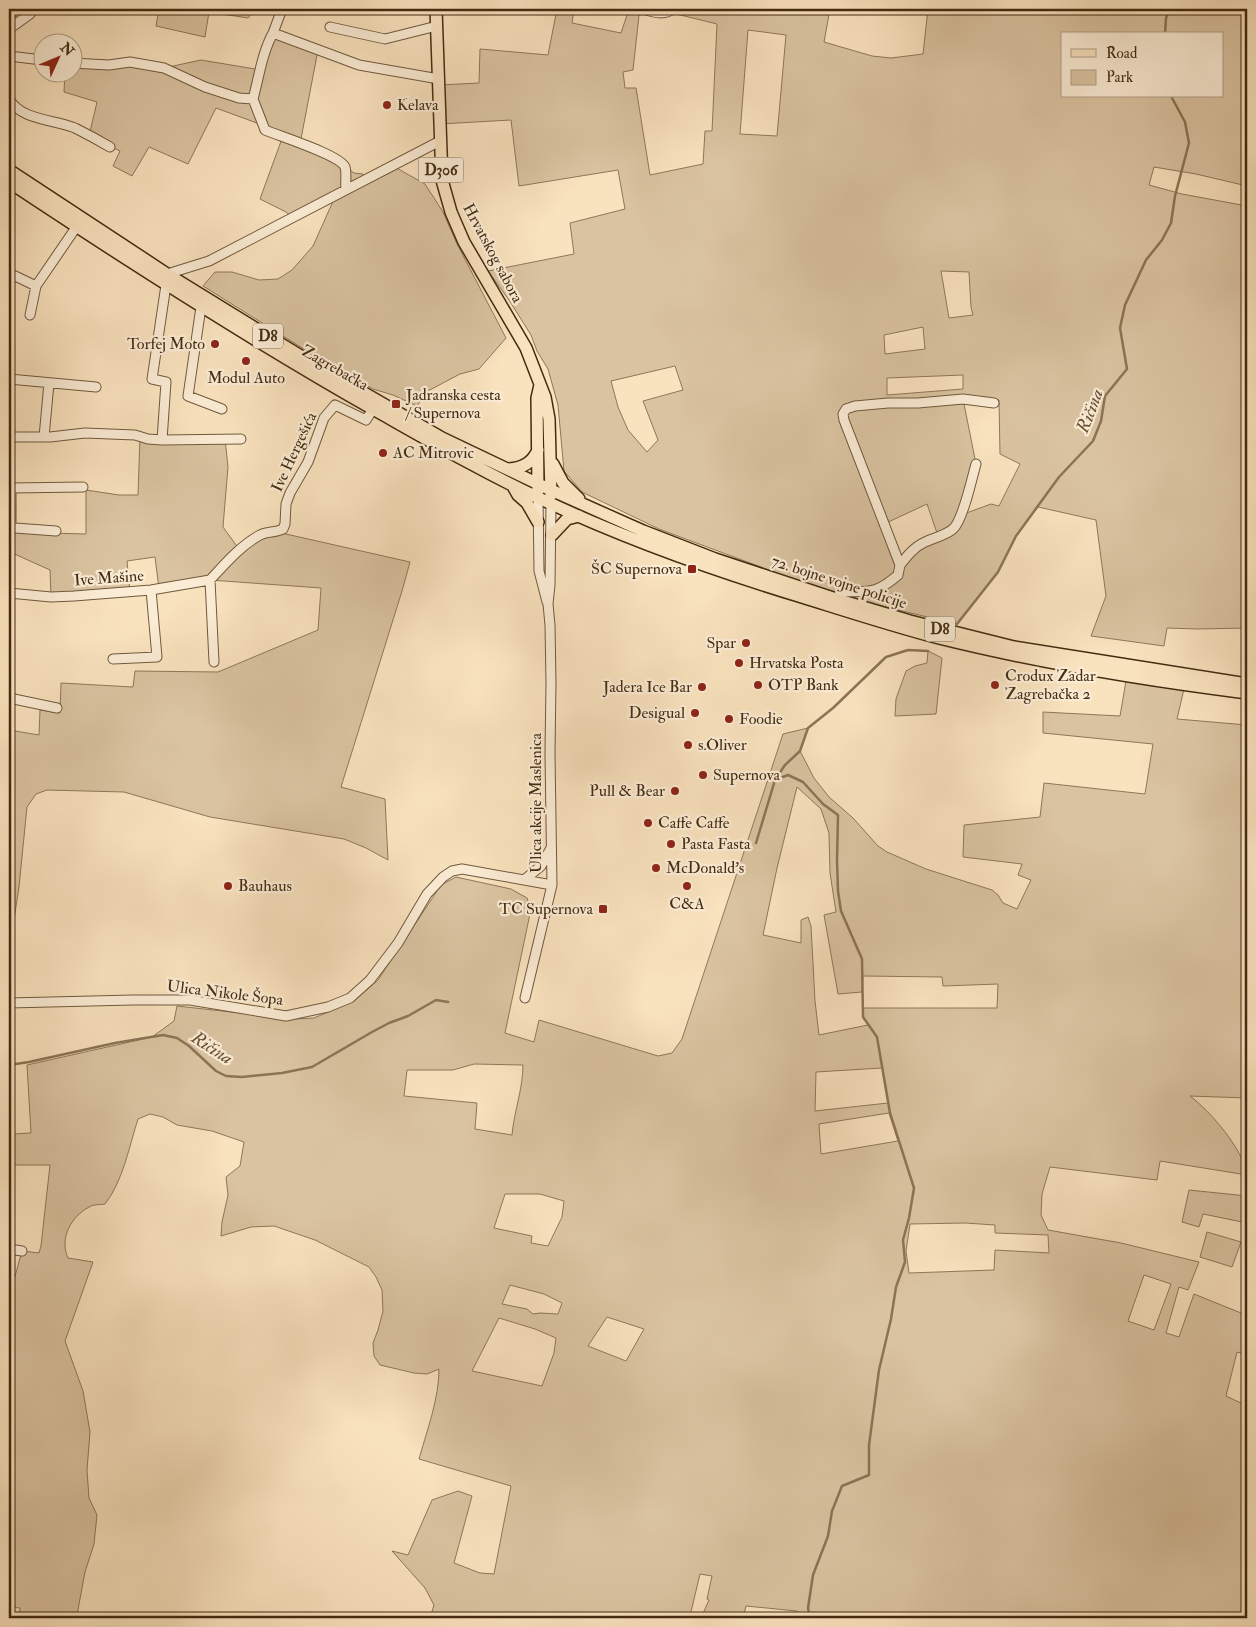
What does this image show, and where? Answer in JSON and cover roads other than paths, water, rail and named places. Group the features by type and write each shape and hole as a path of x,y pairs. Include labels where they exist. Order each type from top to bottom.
{"main road":[{"name":"Hrvatskog sabora","path":"436,9 442,180 451,212 476,263 526,348 548,407 552,504"},
{"name":"Zagrebačka","path":"9,170 201,306 311,374 442,449 552,504"},
{"name":"Zagrebačka","path":"9,182 76,226 166,280 442,438 551,490"},
{"name":"Hrvatskog sabora","path":"538,498 537,398 540,385"},
{"path":"509,469 525,466 535,456 538,448"},
{"path":"551,458 563,483 583,505"},
{"path":"512,484 518,495 527,503 538,522"},
{"name":"72. bojne vojne policije","path":"551,490 675,544 836,599 910,621 1014,647 1247,684"},
{"name":"72. bojne vojne policije","path":"552,504 720,572 848,612 937,637 1070,666 1138,678 1247,693"},
{"path":"552,535 567,519 579,516"}],"street":[{"path":"9,28 12,9"},
{"path":"9,28 30,14 33,9"},
{"path":"282,9 273,33 265,47 253,99 265,130 325,152 340,161 345,167 346,190"},
{"path":"642,9 656,13 668,12 674,9"},
{"path":"330,27 385,38 437,26"},
{"path":"273,33 359,65 439,79"},
{"path":"9,56 32,59"},
{"path":"82,63 109,65 130,62 164,68 239,98 253,99"},
{"path":"9,101 16,109 45,121 73,128 110,146"},
{"path":"162,440 166,382 152,379 166,280 209,262 440,141"},
{"path":"30,315 36,286 76,226"},
{"path":"11,274 36,286"},
{"path":"201,306 188,396 222,409"},
{"path":"9,379 96,386"},
{"path":"44,437 49,383"},
{"path":"900,565 843,414 846,409 855,406 888,403 918,403 962,399 994,403"},
{"name":"Ive Hergešića","path":"210,580 245,544 262,534 277,532 283,529 286,504 290,493 308,462 324,418 336,405 366,420 374,410"},
{"path":"9,437 44,437 85,433 135,435 162,440 241,439"},
{"path":"836,599 841,592 871,592 886,586 898,575 900,565 908,554 922,543 952,530 961,515 976,464"},
{"path":"56,531 15,528 11,526 10,488 83,487"},
{"name":"Ulica akcije Maslenica","path":"524,998 552,886 550,625 548,604 539,571 538,498"},
{"name":"Ulica akcije Maslenica","path":"548,604 552,504"},
{"path":"210,580 214,662"},
{"name":"Ive Mašine","path":"9,593 51,597 151,590 210,580"},
{"path":"113,659 157,657 151,590"},
{"path":"9,698 57,708"},
{"path":"524,880 541,866 551,848"},
{"name":"Ulica Nikole Šopa","path":"9,1003 190,1000 286,1016 328,1007 350,998 370,980 398,942 427,894 443,877 452,871 462,869 552,886"},
{"path":"9,1249 22,1251"}],"waterway":[{"name":"Ričina","path":"1165,32 1166,18 1170,9"},
{"name":"Ričina","path":"957,624 998,572 1016,536 1059,477 1093,441 1101,421 1105,396 1127,369 1120,328 1125,305 1146,260 1162,240 1171,223 1175,196 1189,143 1185,122 1172,98"},
{"path":"756,843 775,780 785,765 800,751 808,728 833,708 886,657 908,650 928,651"},
{"path":"775,780 788,775 803,782 823,804 838,815 837,860 841,911 862,959 863,1017 877,1037 890,1113 914,1188 903,1240 905,1262 896,1287 891,1319 879,1370 869,1445 869,1475 842,1486 832,1511 828,1536 813,1575 808,1608 810,1618"},
{"name":"Ričina","path":"9,1065 163,1035 177,1038 189,1046 216,1071 226,1076 242,1077 282,1073 312,1067 372,1032 408,1016 436,1000 448,1002"}],"place":[{"name":"Kelava","path":"387,105"},
{"name":"Torfej Moto","path":"215,344"},
{"name":"Modul Auto","path":"246,361"},
{"name":"Jadranska cesta / Supernova","path":"396,404"},
{"name":"AC Mitrovic","path":"383,453"},
{"name":"ŠC Supernova","path":"692,569"},
{"name":"Spar","path":"746,643"},
{"name":"Hrvatska Posta","path":"739,663"},
{"name":"OTP Bank","path":"758,685"},
{"name":"Crodux Zadar Zagrebačka 2","path":"995,685"},
{"name":"Jadera Ice Bar","path":"702,687"},
{"name":"Desigual","path":"695,713"},
{"name":"Foodie","path":"729,719"},
{"name":"s.Oliver","path":"688,745"},
{"name":"Supernova","path":"703,775"},
{"name":"Pull & Bear","path":"675,791"},
{"name":"Caffe Caffe","path":"648,823"},
{"name":"Pasta Fasta","path":"671,844"},
{"name":"McDonald's","path":"656,868"},
{"name":"Bauhaus","path":"228,886"},
{"name":"C&A","path":"687,886"},
{"name":"TC Supernova","path":"603,909"}]}
